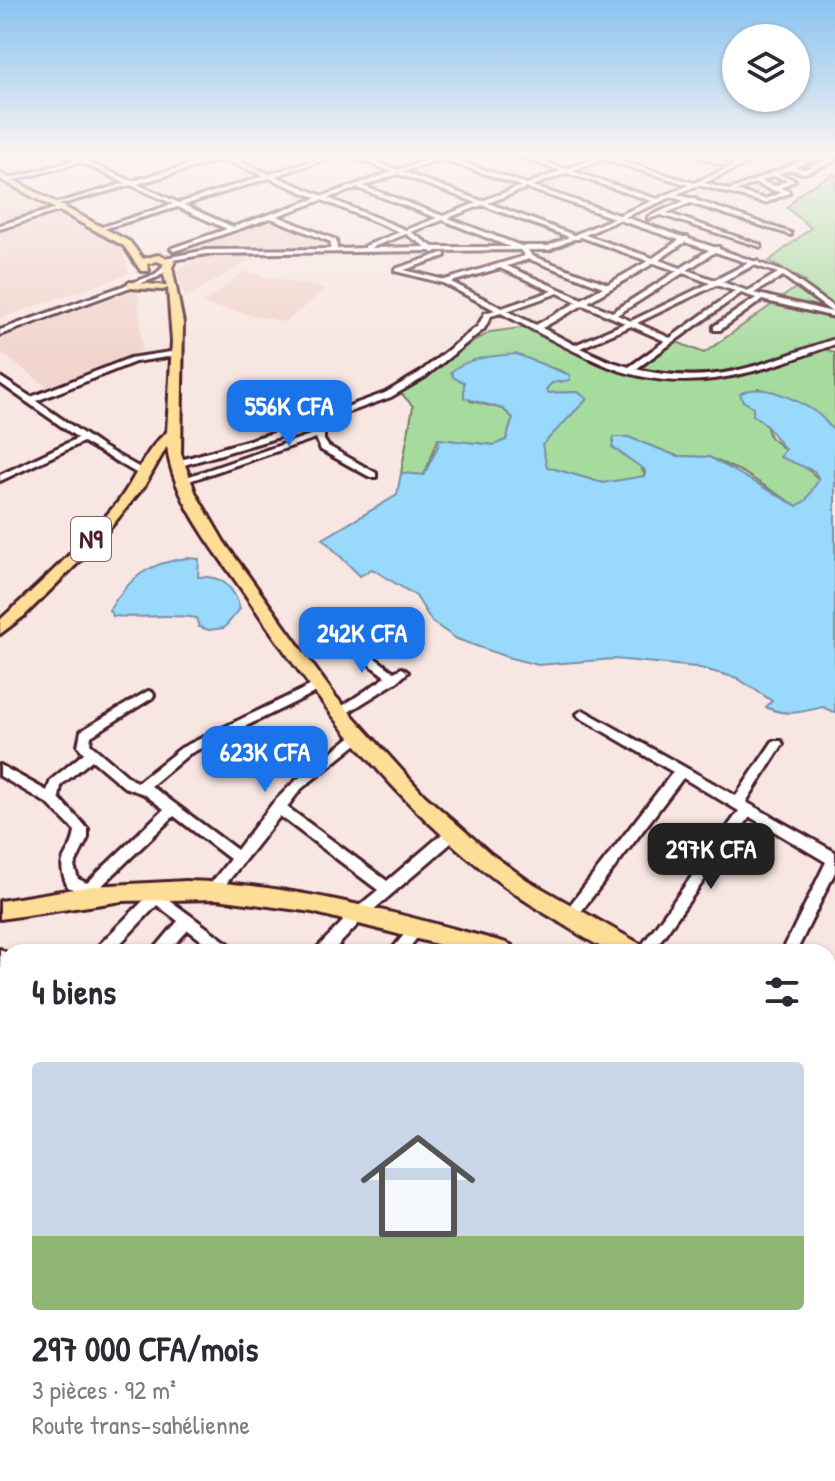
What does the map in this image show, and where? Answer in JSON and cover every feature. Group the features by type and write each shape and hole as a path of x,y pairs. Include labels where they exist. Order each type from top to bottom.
{"highway":[{"name":"N9","path":"95,223 158,264 178,302 172,354"},
{"name":"N9","path":"0,629 105,526 146,475 175,452 169,312 158,264"},
{"path":"130,285 163,287"},
{"path":"175,452 237,571 316,687 358,737 452,834 568,918 618,944"},
{"path":"0,910 85,893 212,891 286,898 360,913 469,944"}],"street":[{"path":"104,228 119,223"},
{"path":"221,223 233,229"},
{"path":"0,330 130,285 180,247 251,223"},
{"path":"290,223 334,241 333,252"},
{"path":"382,223 406,233 434,251"},
{"path":"357,251 432,223"},
{"path":"457,223 609,287"},
{"path":"540,223 761,298 835,313"},
{"path":"445,282 502,266 610,223"},
{"path":"645,223 717,244 783,273 835,313"},
{"path":"690,223 759,246"},
{"path":"535,329 653,261 689,235 715,223"},
{"path":"757,223 789,234"},
{"path":"612,315 728,236 757,223"},
{"path":"0,330 129,280 158,264 195,253 457,251 527,254"},
{"path":"457,251 397,270 445,282 573,348 629,371 670,379 731,378 835,341"},
{"path":"573,348 756,262"},
{"path":"502,266 669,340"},
{"path":"629,371 669,340 744,292 783,273"},
{"path":"175,452 321,420 412,383 481,327 488,315 558,291"},
{"path":"717,328 761,298"},
{"path":"30,400 133,360 172,354"},
{"path":"0,379 84,438 146,475"},
{"path":"321,420 320,434 324,448 373,475"},
{"path":"175,452 320,434"},
{"path":"0,478 84,438"},
{"path":"339,714 398,675 350,644"},
{"path":"142,786 185,751 316,687"},
{"path":"148,695 85,734 84,746 128,784 142,786 237,857"},
{"path":"583,714 835,859 793,944"},
{"path":"212,891 297,786 358,737"},
{"path":"649,944 743,806 777,744"},
{"path":"52,800 55,783 92,753"},
{"path":"0,770 52,800 82,829 82,839 69,857 66,868 73,883 85,893 173,809"},
{"path":"568,918 682,770"},
{"path":"278,807 387,889"},
{"path":"331,944 360,913 452,834"},
{"path":"109,944 152,894 217,944"},
{"path":"166,944 186,922"},
{"path":"404,944 416,930"}],"shaded area":[{"path":"22,223 83,223 121,244 129,274 0,318 0,230"},
{"path":"268,223 284,223 333,244 319,249 193,248"},
{"path":"211,254 257,256 185,298 176,269"},
{"path":"244,272 326,289 285,322 202,304"},
{"path":"138,289 142,350 48,387 0,352 0,338"}],"green space":[{"path":"805,223 835,223 835,344 824,348 835,353 835,431 807,407 758,388 753,415 765,422 770,437 819,479 806,501 797,506 742,472 709,457 677,456 628,437 645,476 603,483 547,467 541,445 587,399 578,392 549,393 546,389 552,382 561,382 564,372 553,368 465,382 470,401 503,409 513,418 506,440 494,445 438,439 424,475 401,473 413,406 396,388 490,332 535,326 638,371 674,341 704,353 805,281 769,261 811,228"}],"water":[{"path":"516,354 570,375 570,380 552,383 546,389 549,393 578,392 587,399 542,445 547,467 603,483 645,476 645,470 612,447 614,437 628,437 677,456 709,457 797,506 806,500 819,479 814,471 780,457 785,449 753,415 753,407 743,401 740,394 758,390 790,398 817,413 835,431 835,713 823,707 794,713 773,710 766,707 772,701 737,678 696,667 614,659 538,665 507,657 457,639 432,622 416,596 372,569 360,576 323,539 397,495 401,473 424,475 439,444 438,439 494,445 506,440 513,418 503,409 464,398 464,382 454,378 451,372 473,360"},
{"path":"187,558 199,559 198,577 220,580 234,594 240,609 224,628 209,630 199,627 196,618 113,616 109,610 133,580 151,568"}]}
